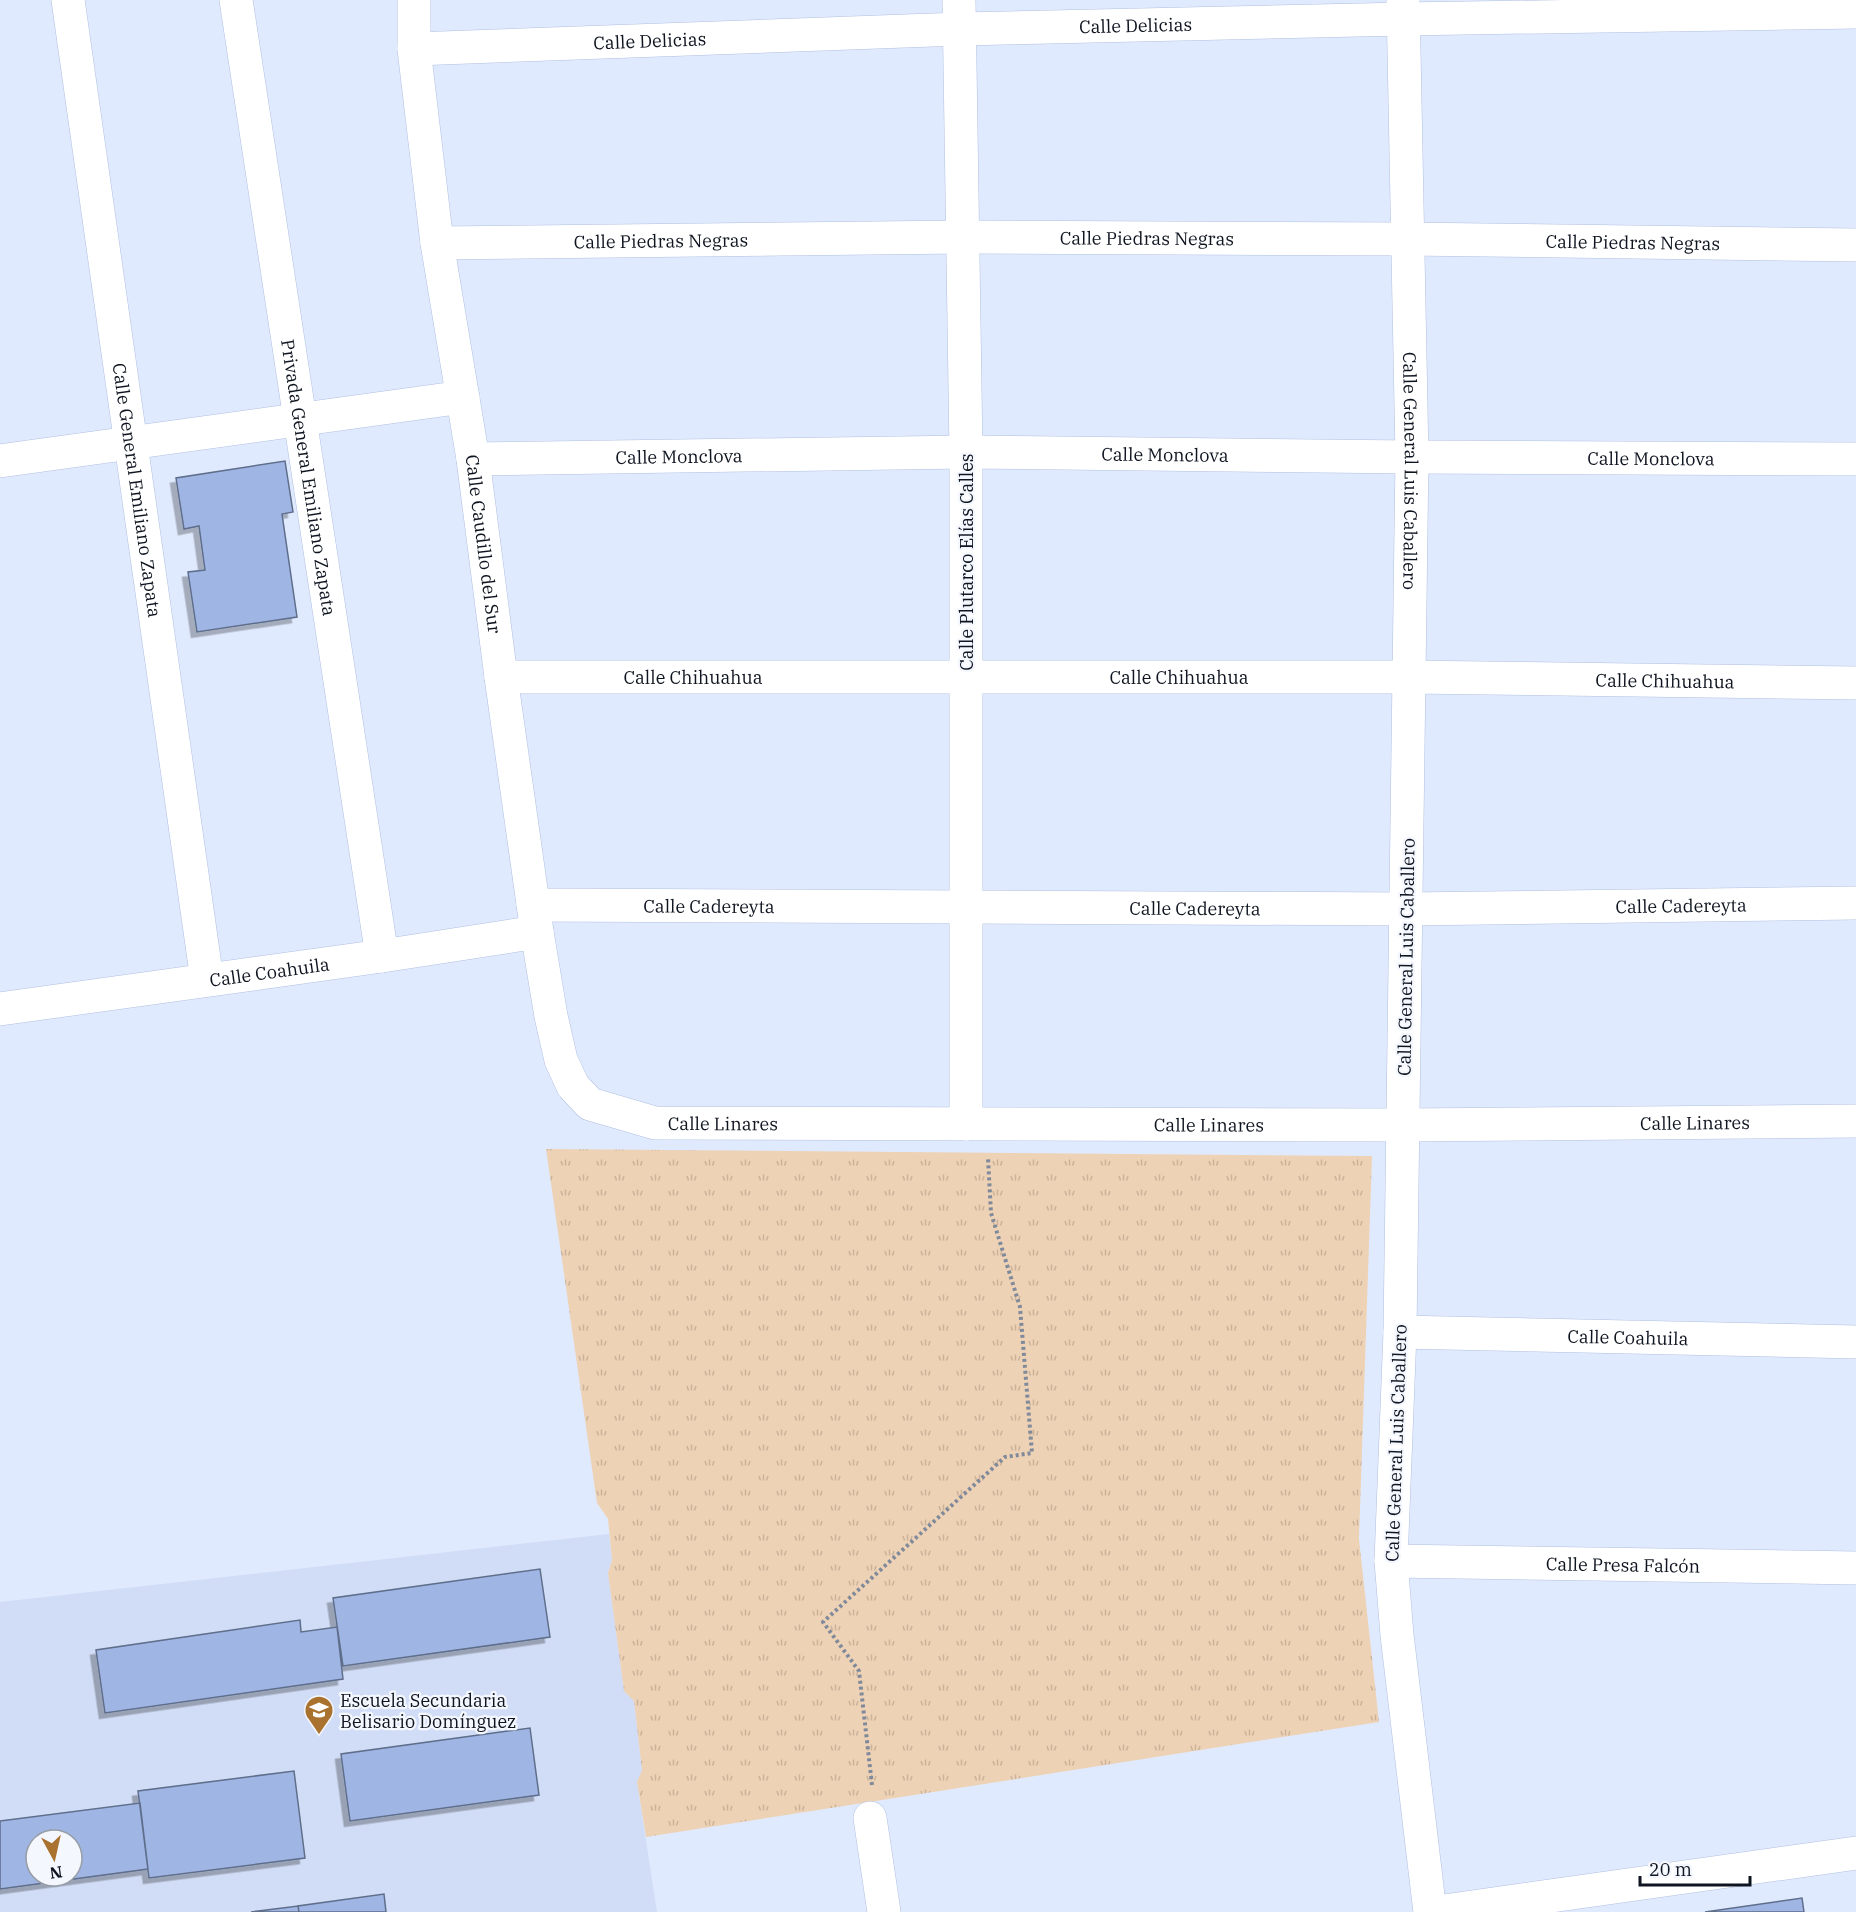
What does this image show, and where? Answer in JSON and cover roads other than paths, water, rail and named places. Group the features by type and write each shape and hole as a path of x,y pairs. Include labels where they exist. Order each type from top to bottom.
{"street":[{"name":"Calle General Emiliano Zapata","path":"68,0 207,980"},
{"name":"Privada General Emiliano Zapata","path":"236,0 382,956"},
{"name":"Calle Caudillo del Sur","path":"414,0 414,49 437,243 473,459 535,919 561,1060 573,1086"},
{"name":"Calle Delicias","path":"414,49 960,15 1403,10 1856,12"},
{"name":"Calle General Luis Caballero","path":"1403,10 1412,458 1404,1125 1400,1332 1391,1561 1393,1598 1430,1912"},
{"name":"Calle Plutarco Elías Calles","path":"960,15 966,452 966,908 976,1124"},
{"name":"Calle Piedras Negras","path":"437,243 963,237 1408,239 1856,245"},
{"path":"0,461 463,397"},
{"name":"Calle Monclova","path":"473,459 966,452 1412,458 1856,459"},
{"name":"Calle Chihuahua","path":"501,677 1409,677 1856,683"},
{"name":"Calle Cadereyta","path":"535,919 966,908 1407,909 1856,903"},
{"name":"Calle Coahuila","path":"0,1009 382,956 535,919"},
{"name":"Calle Linares","path":"573,1086 590,1104 655,1123 1404,1125 1856,1121"},
{"name":"Calle Coahuila","path":"1400,1332 1856,1342"},
{"name":"Calle Presa Falcón","path":"1391,1561 1856,1568"},
{"path":"870,1818 884,1912"},
{"path":"1437,1912 1856,1853"}],"place":[{"name":"Escuela Secundaria Belisario Domínguez","path":"319,1736"}]}
